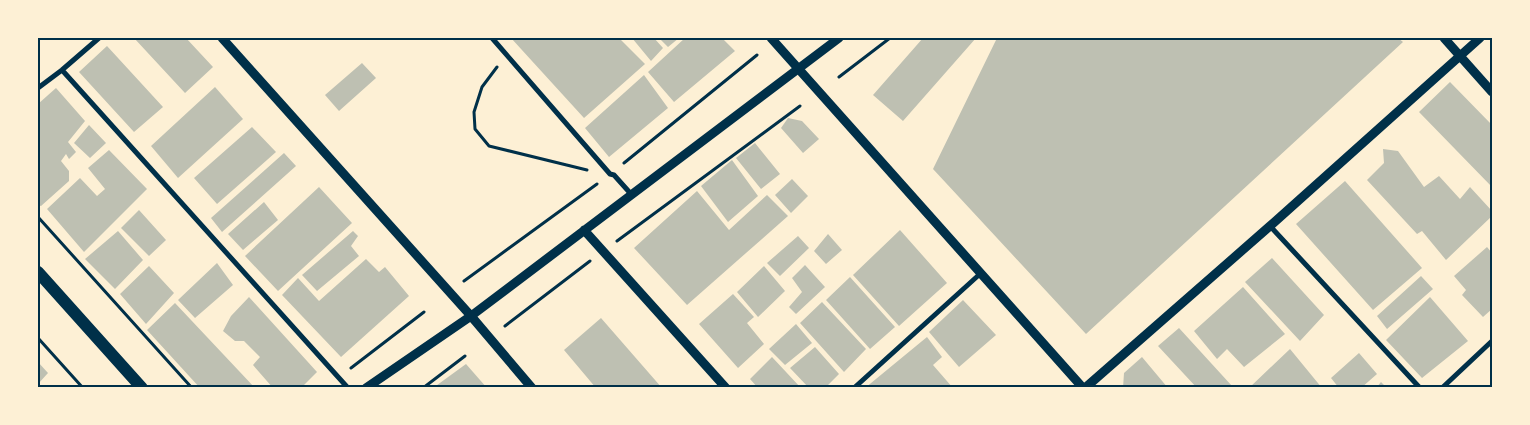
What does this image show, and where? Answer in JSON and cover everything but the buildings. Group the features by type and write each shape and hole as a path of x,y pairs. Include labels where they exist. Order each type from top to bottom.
{"main road":[{"path":"38,272 142,388"}],"street":[{"path":"38,88 99,38"},
{"path":"222,38 471,316 532,388"},
{"path":"492,38 610,174 614,175 632,194"},
{"path":"770,38 1084,388 1270,226 1480,38"},
{"path":"366,388 471,316 839,38"},
{"path":"1444,38 1492,92"},
{"path":"62,70 348,388"},
{"path":"1270,226 1420,388"},
{"path":"584,230 726,388"},
{"path":"854,388 981,273"},
{"path":"1442,388 1492,341"}],"path":[{"path":"839,77 890,38"},
{"path":"507,55 482,87 474,112 475,129 488,146 580,169 610,174"},
{"path":"505,326 603,251 800,106"},
{"path":"38,216 192,388"},
{"path":"339,378 424,312"},
{"path":"38,338 83,388"},
{"path":"423,388 465,356"}]}
